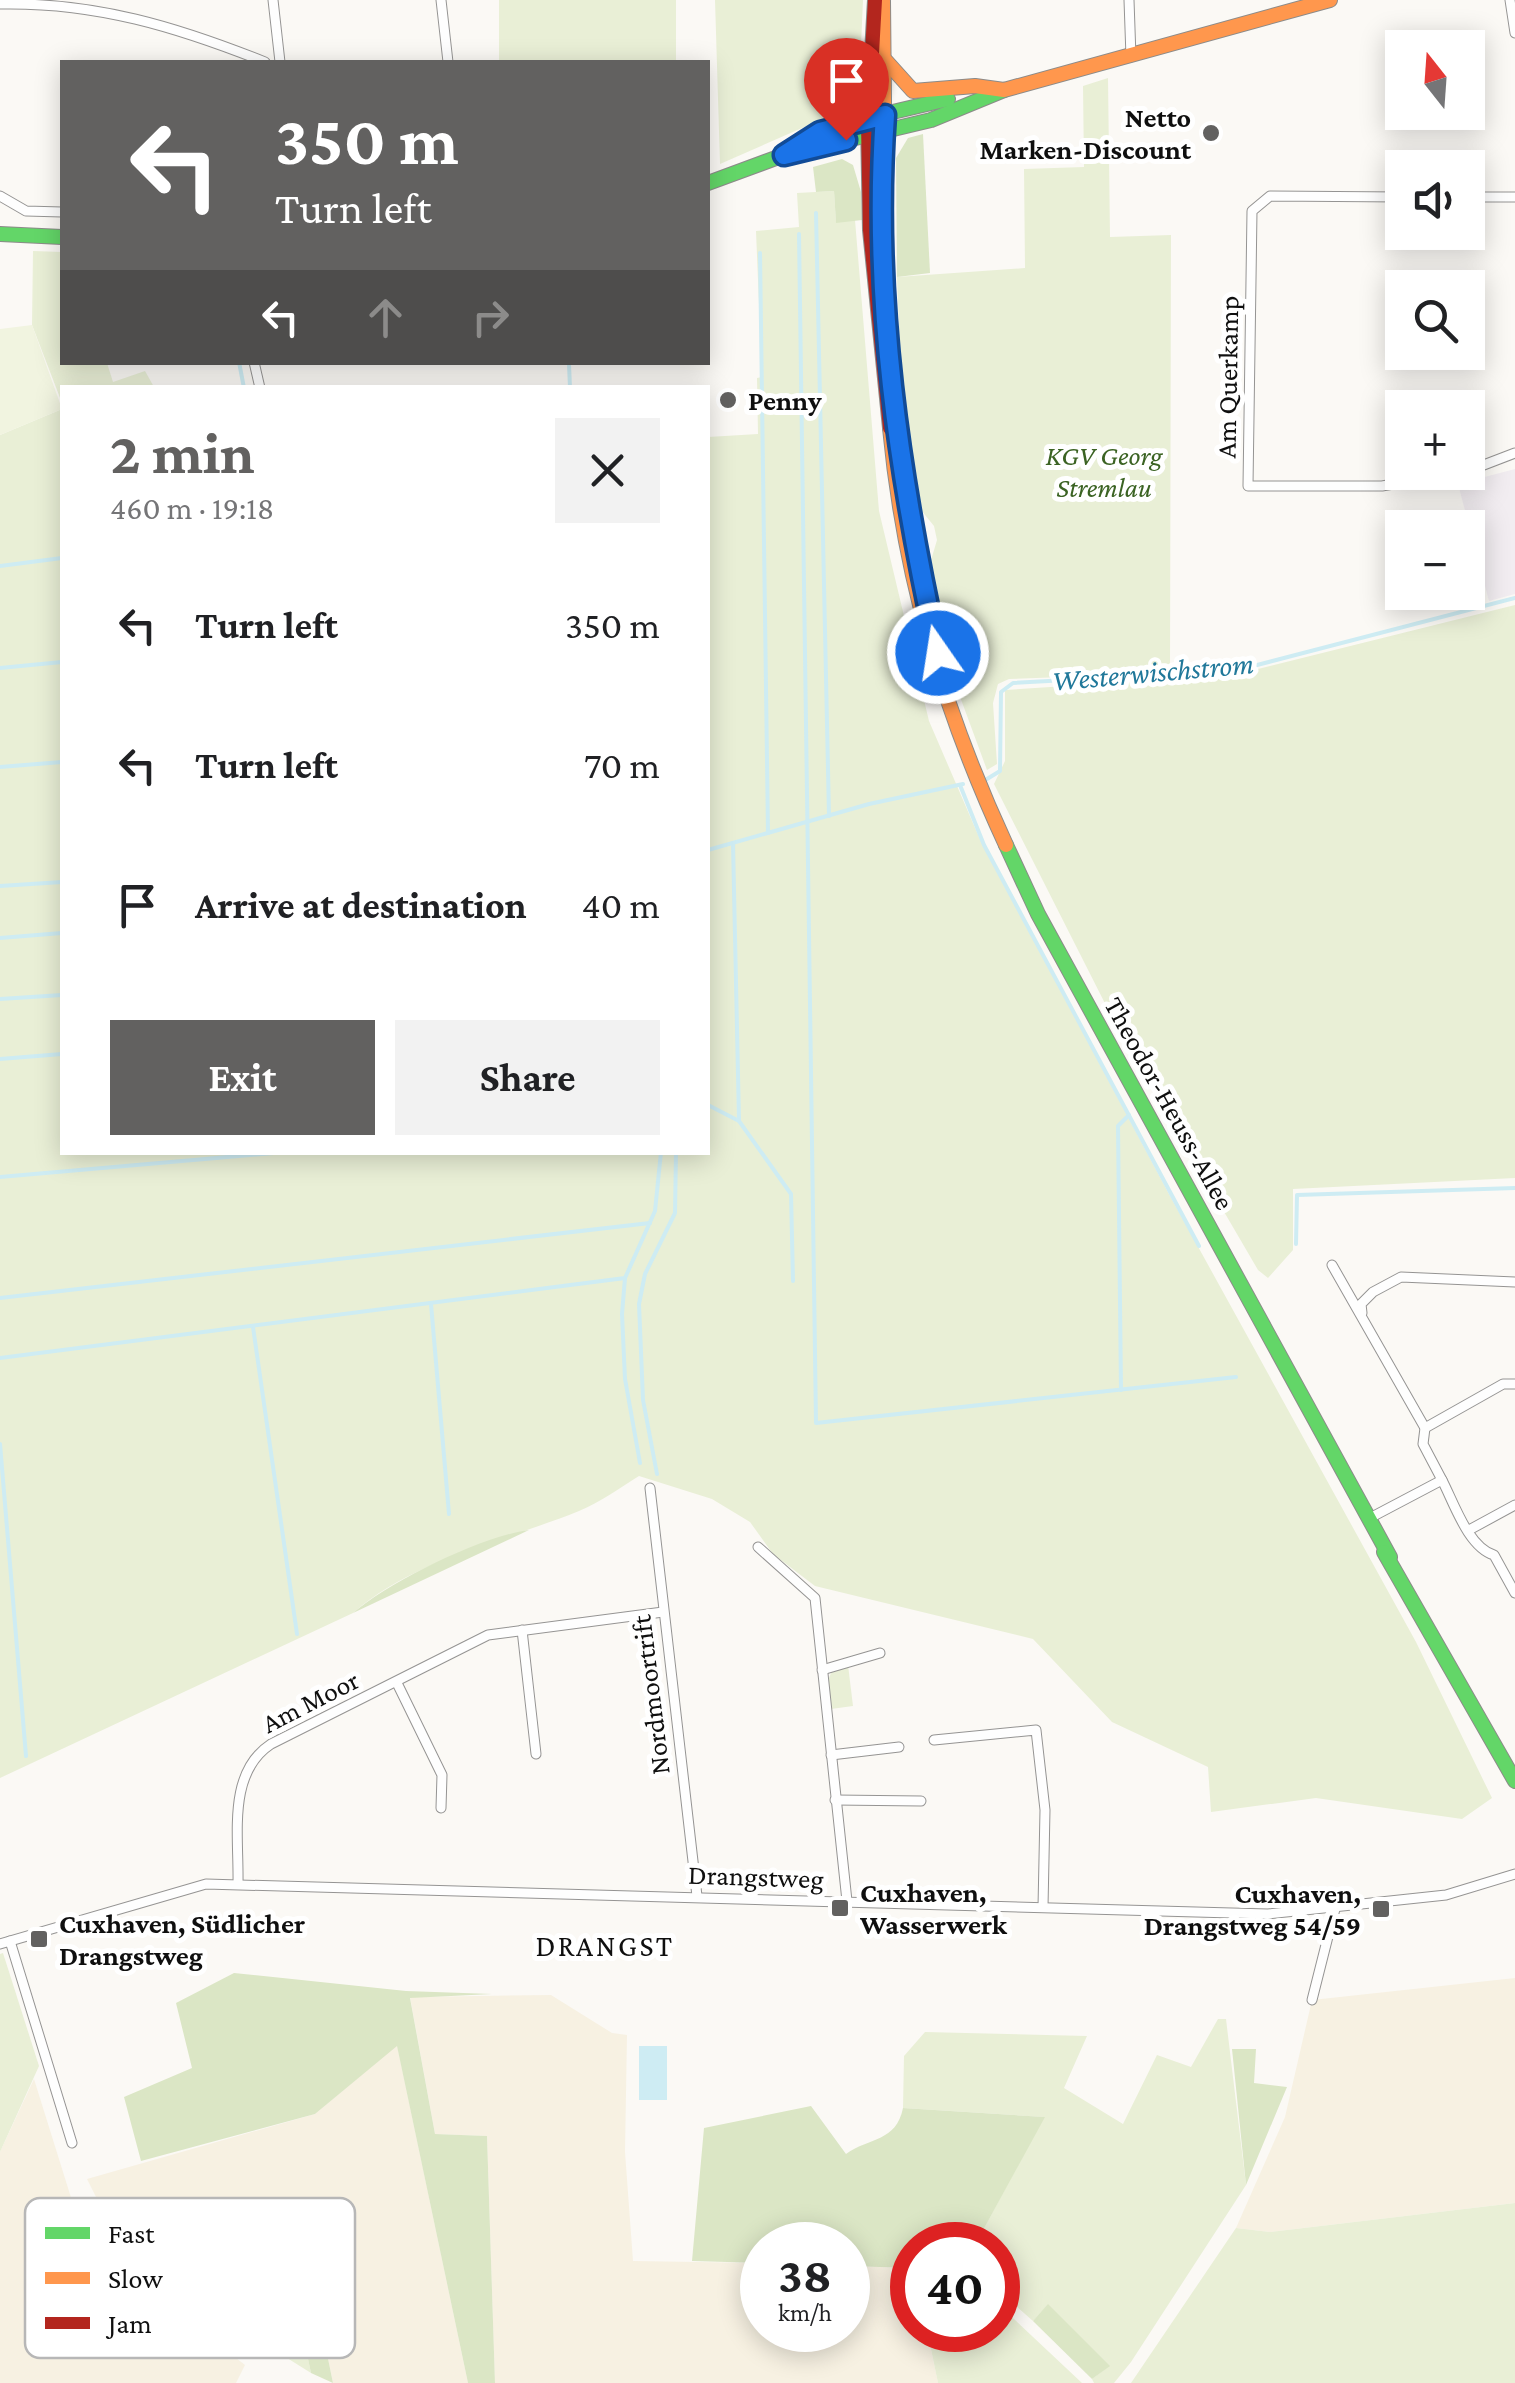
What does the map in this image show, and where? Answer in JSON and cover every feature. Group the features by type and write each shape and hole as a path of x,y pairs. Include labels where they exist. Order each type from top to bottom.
{"street":[{"path":"272,0 280,60"},
{"path":"442,0 448,60"},
{"path":"875,0 876,124"},
{"path":"876,124 884,56 883,0"},
{"path":"1129,0 1131,57"},
{"path":"790,155 820,132 931,120 1004,90 1330,0"},
{"path":"1510,0 1515,34"},
{"path":"0,4 74,6 136,16 183,29 260,60"},
{"path":"884,56 896,79 914,92 1004,90"},
{"path":"876,124 987,88"},
{"name":"Theodor-Heuss-Allee","path":"876,124 868,154 872,244 908,539"},
{"name":"Theodor-Heuss-Allee","path":"876,124 891,401 908,539 946,698 973,773 1038,914 1515,1781"},
{"path":"710,181 790,155 846,147 868,154"},
{"path":"0,196 26,211 60,212"},
{"name":"Am Querkamp","path":"1385,197 1270,196 1252,211 1248,486 1385,485"},
{"path":"1485,196 1515,197"},
{"path":"0,234 60,237"},
{"name":"Am Querkamp","path":"1485,464 1515,453"},
{"path":"1332,1265 1425,1428 1423,1444 1469,1530 1483,1552 1494,1555 1515,1593"},
{"path":"1362,1314 1360,1304 1401,1277 1515,1282"},
{"path":"1425,1428 1502,1384 1515,1384"},
{"path":"1370,1521 1442,1480"},
{"name":"Nordmoortrift","path":"650,1488 697,1896"},
{"path":"1469,1530 1515,1505"},
{"path":"758,1547 816,1598 848,1901"},
{"name":"Am Moor","path":"238,1883 241,1783 254,1755 488,1635 663,1612"},
{"path":"522,1630 536,1754"},
{"path":"822,1670 880,1654"},
{"name":"Am Moor","path":"397,1683 442,1775 441,1808"},
{"path":"934,1740 1036,1730 1045,1810 1043,1907"},
{"path":"831,1754 899,1748"},
{"path":"836,1800 921,1801"},
{"name":"Drangstweg","path":"5,1943 178,1890 238,1883 1268,1914 1446,1895 1515,1874"},
{"path":"1312,2000 1335,1909"},
{"path":"5,1943 72,2143"}],"shaded area":[{"path":"1515,469 1515,594 1489,601 1485,586 1485,510 1465,510 1460,490 1485,490 1485,477"},
{"path":"1515,1978 1515,2203 1270,2232 1236,2228 1285,2117 1312,2000"},
{"path":"551,1995 612,2033 627,2035 625,2152 633,2261 740,2263 740,2352 870,2352 870,2267 890,2267 890,2352 932,2352 938,2383 495,2383 487,2136 435,2134 410,1997"},
{"path":"397,2045 468,2383 333,2383 328,2358 355,2358 355,2198 96,2198 87,2179 315,2114"},
{"path":"34,2079 71,2198 25,2198 25,2358 236,2358 245,2365 236,2383 0,2383 0,2152"}],"green space":[{"path":"499,0 676,0 676,60 499,60"},
{"path":"715,0 863,0 860,68 853,101 834,114 720,164"},
{"name":"KGV Georg Stremlau","path":"1108,78 1110,237 1171,235 1170,673 1009,679 998,684 993,703 997,764 987,770 952,675 929,567 937,540 914,487 902,403 897,277 1025,268 1024,169 1084,167 1083,86"},
{"path":"923,134 930,273 897,277 896,158 908,138"},
{"path":"842,159 853,165 861,192 862,220 836,223 834,191 816,192 813,167"},
{"path":"834,191 836,222 855,220 879,511 929,721 979,837 1169,1194 1416,1642 1492,1798 1462,1819 1316,1798 1211,1812 1208,1767 1112,1722 1033,1639 815,1586 773,1554 750,1522 712,1499 639,1476 579,1511 432,1565 377,1594 353,1613 0,1778 0,435 60,410 60,1155 710,1155 710,437 758,434 757,378 762,377 756,231 799,227 797,193"},
{"path":"33,251 60,252 60,365 108,365 113,382 145,371 153,385 60,385 60,398 32,325"},
{"path":"32,325 60,410 0,435 0,329"},
{"path":"1515,605 1515,1178 1293,1189 1293,1250 1268,1278 1258,1270 1122,1037 994,784 1005,761 1005,690 1234,675"},
{"path":"529,1530 353,1613 437,1562 487,1541"},
{"path":"848,1665 853,1706 831,1709 828,1680 832,1671"},
{"path":"3,1953 39,2066 0,2152 0,1954"},
{"path":"234,1973 406,1991 492,1994 410,1998 435,2134 487,2136 495,2383 468,2383 397,2046 315,2114 141,2161 124,2097 192,2068 176,2003"},
{"path":"1218,2019 1226,2019 1246,2185 1131,2362 1114,2383 1094,2383 1092,2379 1109,2366 1048,2305 1033,2321 1020,2309 1020,2222 987,2222 1044,2117 903,2108 904,2056 925,2032 1087,2036 1064,2088 1123,2124 1157,2055 1191,2067"},
{"path":"1232,2049 1256,2049 1254,2083 1287,2087 1246,2185"},
{"path":"811,2106 846,2154 888,2133 900,2119 903,2108 1045,2117 988,2222 890,2222 890,2267 870,2267 870,2222 740,2222 740,2262 692,2261 704,2128"},
{"path":"1515,2203 1515,2383 1131,2383 1236,2228 1270,2232"},
{"path":"1048,2304 1110,2366 1092,2379 1033,2321"},
{"path":"1020,2325 1082,2383 938,2383 932,2352 1020,2352"},
{"path":"287,2358 308,2358 311,2373"},
{"path":"308,2358 328,2358 333,2383 311,2373"}],"water":[{"path":"639,2046 667,2046 667,2100 639,2100"}],"waterway":[{"path":"816,213 829,816"},
{"path":"799,234 816,1423 1236,1377"},
{"path":"760,253 768,833"},
{"path":"240,365 243,385"},
{"path":"569,365 570,385"},
{"path":"0,566 60,558"},
{"name":"Westerwischstrom","path":"987,779 1000,771 1001,692 1013,683 1234,671 1515,598"},
{"path":"0,668 60,662"},
{"path":"0,767 60,762"},
{"name":"Westerwischstrom","path":"710,849 869,804 963,784"},
{"path":"960,785 984,845 1199,1246"},
{"path":"733,843 739,1121"},
{"path":"0,886 60,882"},
{"path":"0,938 60,933"},
{"path":"0,999 60,995"},
{"path":"0,1059 60,1054"},
{"path":"710,1106 739,1121 791,1194 793,1281"},
{"path":"1121,1390 1118,1126 1129,1115"},
{"path":"0,1177 251,1155"},
{"path":"640,1463 625,1379 622,1314 625,1278 655,1211 661,1155"},
{"path":"657,1474 643,1400 639,1304 645,1274 675,1213 676,1155"},
{"path":"1296,1244 1297,1195 1515,1188"},
{"path":"0,1298 650,1223"},
{"path":"0,1358 625,1278"},
{"path":"431,1304 449,1514"},
{"path":"253,1327 297,1634"},
{"path":"0,1444 26,1756"}],"traffic: fast":[{"path":"784,155 931,120 1004,90"},
{"path":"710,182 784,155 794,145 846,123 948,99"},
{"path":"0,234 60,237"},
{"path":"905,489 931,625"},
{"path":"1006,845 1038,914 1390,1557"},
{"path":"1384,1552 1515,1781"}],"traffic: slow":[{"path":"886,61 913,91 975,86 1004,90 1330,0"},
{"path":"883,1 886,299"},
{"path":"890,428 905,537 930,641 963,743 1006,845"}],"traffic: jam":[{"path":"875,0 868,124 870,230 890,428"}],"place":[{"name":"Netto Marken-Discount","path":"1211,133"},
{"name":"Penny","path":"728,400"},
{"name":"Cuxhaven, Wasserwerk","path":"840,1908"},
{"name":"Cuxhaven, Drangstweg 54/59","path":"1381,1909"},
{"name":"Cuxhaven, Südlicher Drangstweg","path":"39,1939"}],"district":[{"name":"DRANGST","path":"605,1946"}],"route":[{"path":"846,140 797,155 784,155 794,145 820,132 846,122 885,115 883,230 891,401 913,538 938,653"}]}
